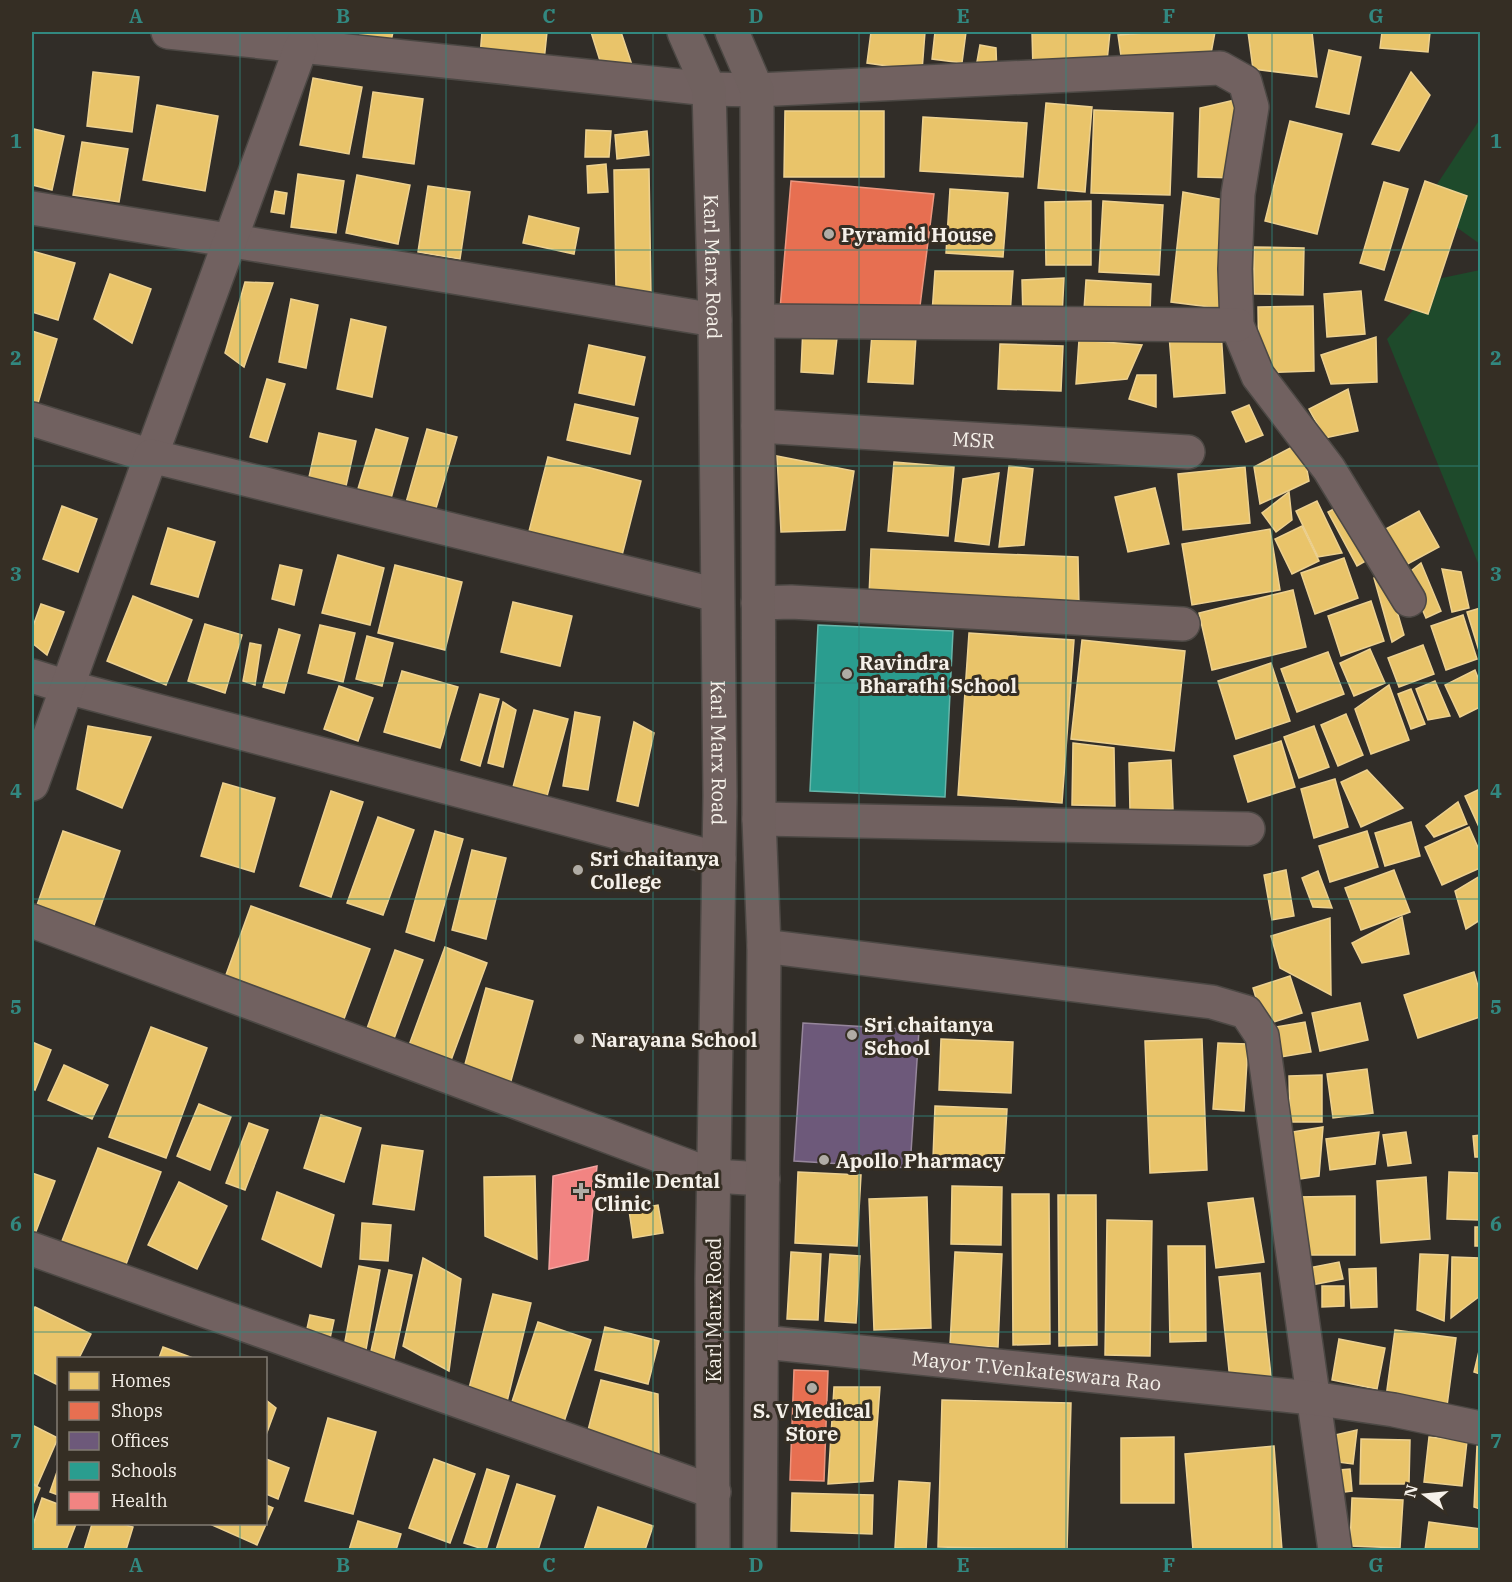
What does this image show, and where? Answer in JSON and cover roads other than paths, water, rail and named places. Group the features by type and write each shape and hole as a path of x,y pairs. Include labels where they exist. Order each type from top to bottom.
{"main road":[{"name":"Karl Marx Road","path":"684,32 710,89 715,320 719,859 712,1279 713,1551"},
{"name":"Karl Marx Road","path":"732,32 757,90 759,819 764,946 760,1551"}],"street":[{"path":"168,32 710,89 757,90 1220,68 1245,82 1252,107 1238,194 1235,269 1237,325 1258,376 1329,469 1409,600"},
{"path":"32,784 301,47"},
{"path":"32,208 715,320"},
{"path":"758,321 1237,325"},
{"path":"32,419 151,456 717,596"},
{"name":"MSR","path":"758,426 1188,452"},
{"path":"758,603 791,602 1183,624"},
{"path":"32,676 719,859"},
{"path":"759,819 1248,829"},
{"path":"32,921 714,1176 763,1179"},
{"path":"764,946 1212,1002 1246,1012 1262,1036 1335,1551"},
{"path":"32,1249 714,1492"},
{"name":"Mayor T.Venkateswara Rao","path":"762,1342 1312,1398 1394,1410 1480,1428"}],"place":[{"name":"Pyramid House","path":"829,234"},
{"name":"Ravindra Bharathi School","path":"847,674"},
{"name":"Sri chaitanya College","path":"578,870"},
{"name":"Sri chaitanya School","path":"852,1035"},
{"name":"Narayana School","path":"579,1039"},
{"name":"Apollo Pharmacy","path":"824,1160"},
{"name":"Smile Dental Clinic","path":"581,1191"},
{"name":"S. V Medical Store","path":"812,1388"}]}
